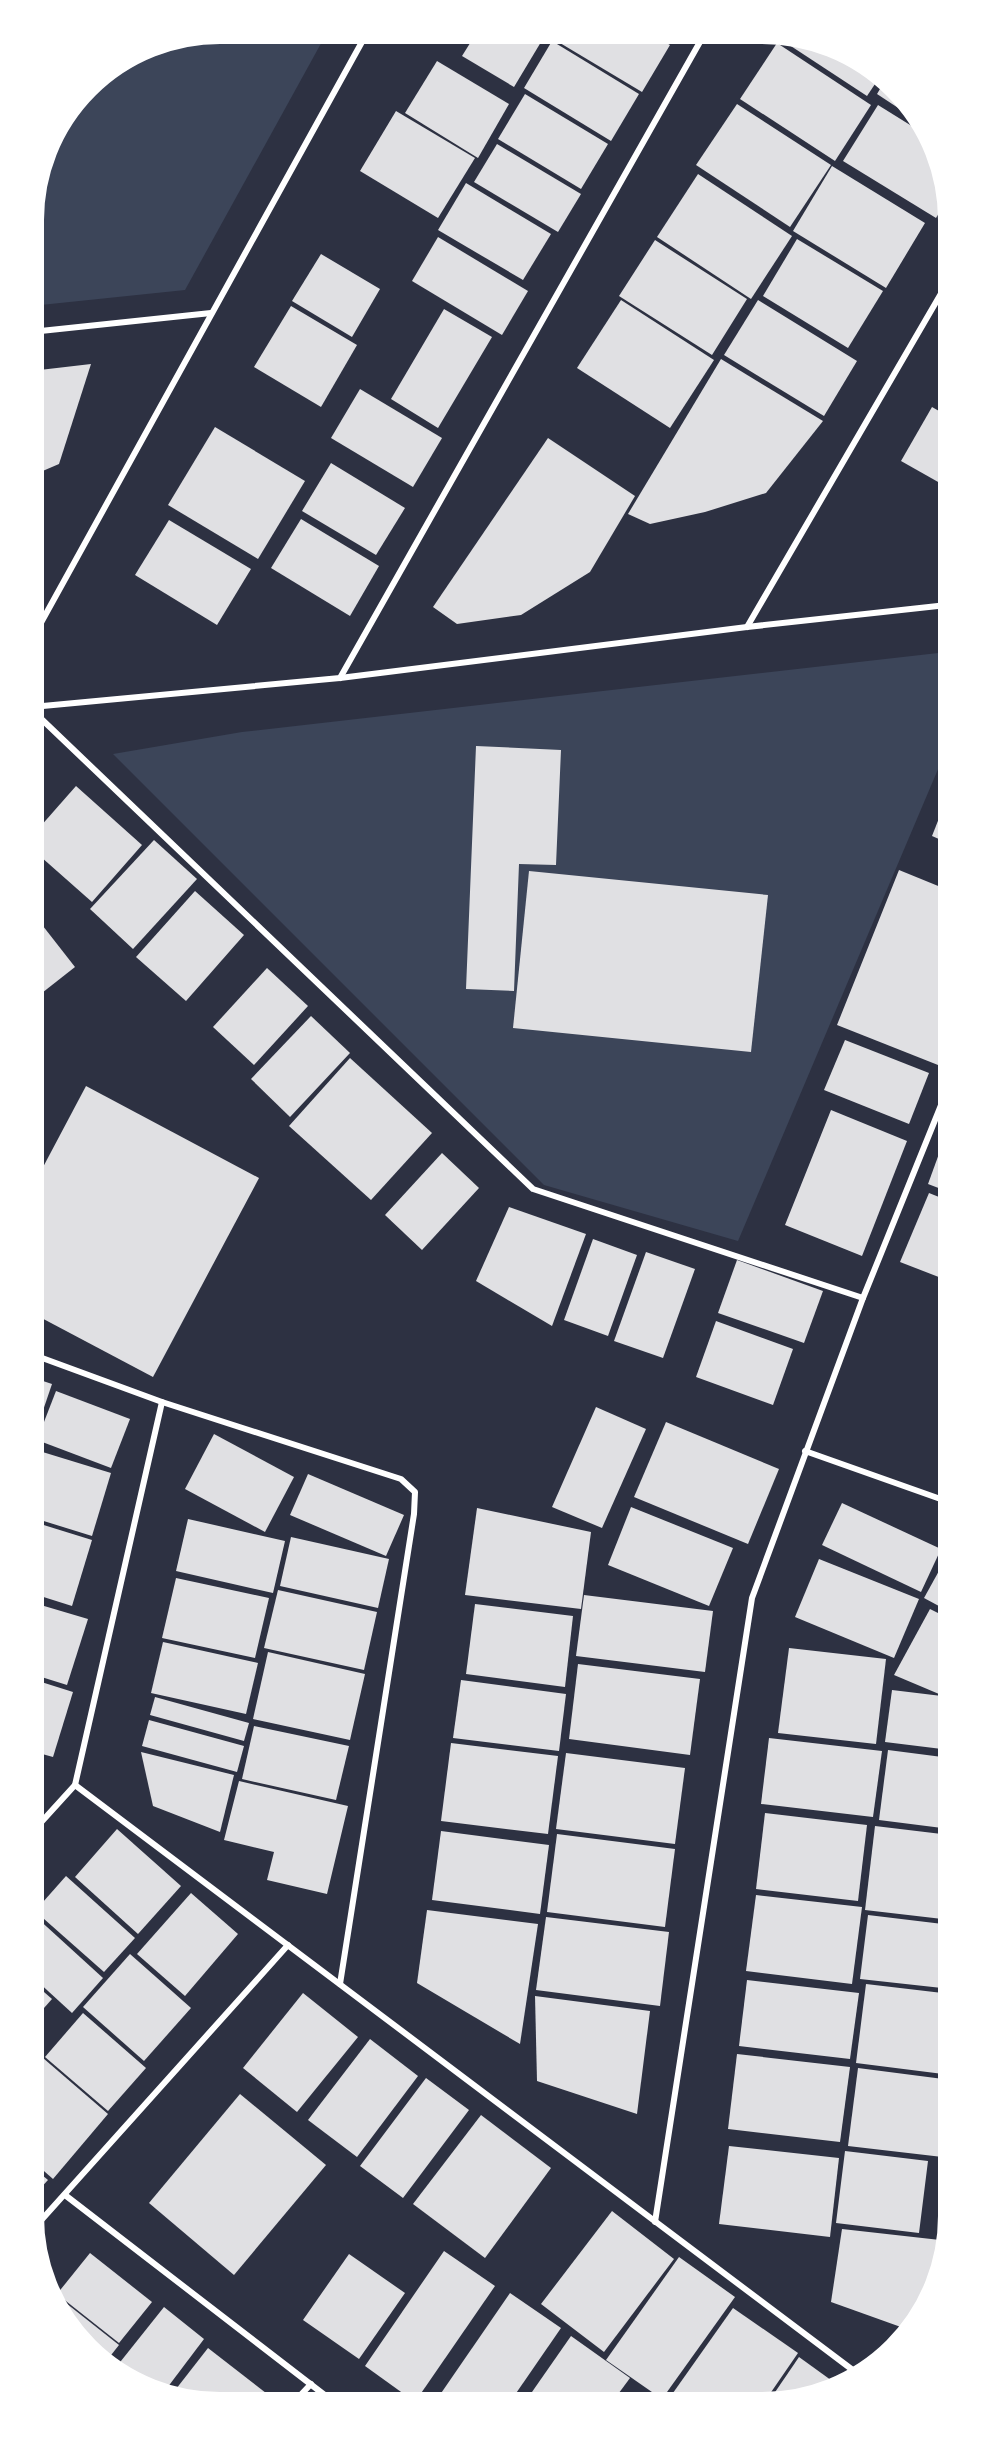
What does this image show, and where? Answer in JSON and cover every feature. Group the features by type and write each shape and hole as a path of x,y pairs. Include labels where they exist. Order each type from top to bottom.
{"street":[{"path":"41,623 363,40"},
{"path":"340,678 701,40"},
{"path":"747,627 942,292"},
{"path":"41,331 211,313"},
{"path":"41,707 340,678 747,627 942,606"},
{"path":"41,716 533,1189 863,1298"},
{"path":"655,2222 752,1598 863,1298 942,1104"},
{"path":"40,1357 162,1402 401,1479 415,1492 414,1514 340,1984"},
{"path":"40,1822 75,1785 162,1402"},
{"path":"805,1451 941,1499"},
{"path":"75,1785 853,2371"},
{"path":"40,2221 288,1945"},
{"path":"65,2194 326,2396"},
{"path":"299,2396 311,2384"}],"shaded area":[{"path":"221,40 323,40 185,290 41,305 41,209 47,174 59,141 78,111 102,85 152,54 197,42"},
{"path":"942,653 942,760 738,1241 544,1185 113,754 242,732"}],"building":[{"path":"472,40 542,40 514,87 462,56"},
{"path":"555,40 662,40 670,45 642,92"},
{"path":"552,41 639,94 611,141 524,88"},
{"path":"785,42 819,50 861,71 876,82 867,96"},
{"path":"777,43 871,105 835,161 740,99"},
{"path":"437,61 509,104 478,158 405,113"},
{"path":"882,86 904,112 877,94"},
{"path":"525,94 608,144 581,189 498,139"},
{"path":"737,104 831,165 790,227 696,165"},
{"path":"878,105 915,128 928,152 935,174 941,209 936,218 843,161"},
{"path":"396,111 475,158 438,218 360,171"},
{"path":"497,144 581,194 558,232 474,182"},
{"path":"832,166 925,223 886,288 793,231"},
{"path":"698,174 792,236 751,299 657,237"},
{"path":"466,183 551,234 523,280 438,230"},
{"path":"438,237 528,291 502,335 412,281"},
{"path":"797,239 883,291 848,348 763,296"},
{"path":"655,240 747,299 712,355 619,296"},
{"path":"321,254 380,289 352,337 292,301"},
{"path":"621,300 714,360 670,428 577,368"},
{"path":"758,300 857,361 824,416 724,355"},
{"path":"291,306 357,345 321,407 254,367"},
{"path":"444,309 492,337 438,428 391,399"},
{"path":"721,359 823,421 766,493 705,512 650,524 628,514"},
{"path":"91,364 59,464 41,472 41,370"},
{"path":"360,389 442,438 413,487 331,438"},
{"path":"932,407 942,413 942,484 901,461"},
{"path":"215,427 305,481 258,559 168,505"},
{"path":"548,438 635,496 590,572 521,615 457,624 433,607"},
{"path":"331,463 405,508 376,555 302,511"},
{"path":"301,519 379,566 350,616 271,568"},
{"path":"169,520 251,569 217,625 135,575"},
{"path":"476,746 561,750 556,865 519,864 514,991 466,989"},
{"path":"76,786 142,845 92,902 41,857 41,826"},
{"path":"942,811 942,840 932,836"},
{"path":"154,840 197,879 133,949 90,909"},
{"path":"899,870 942,887 942,1056 938,1065 837,1025"},
{"path":"529,871 768,895 751,1052 513,1028"},
{"path":"195,891 244,935 186,1001 136,957"},
{"path":"41,923 75,967 41,994"},
{"path":"267,968 308,1006 254,1065 213,1027"},
{"path":"311,1016 350,1053 290,1117 251,1079"},
{"path":"845,1040 929,1073 909,1124 824,1090"},
{"path":"350,1058 432,1133 371,1200 289,1126"},
{"path":"86,1086 259,1178 153,1377 40,1317 41,1172"},
{"path":"831,1110 907,1141 862,1256 785,1225"},
{"path":"942,1147 942,1189 928,1184"},
{"path":"442,1153 479,1188 422,1250 385,1215"},
{"path":"929,1193 942,1198 941,1278 900,1262"},
{"path":"509,1207 586,1234 552,1326 476,1281"},
{"path":"593,1239 637,1255 608,1336 564,1320"},
{"path":"646,1252 695,1269 663,1358 614,1341"},
{"path":"737,1260 823,1291 804,1343 718,1313"},
{"path":"716,1321 793,1349 773,1405 696,1377"},
{"path":"40,1380 52,1384 40,1418"},
{"path":"56,1391 130,1419 111,1468 40,1441 40,1431"},
{"path":"596,1407 646,1429 602,1528 552,1507"},
{"path":"666,1422 779,1469 748,1544 634,1497"},
{"path":"214,1434 294,1477 265,1532 185,1489"},
{"path":"40,1451 111,1473 92,1536 40,1520"},
{"path":"308,1474 404,1515 386,1556 290,1515"},
{"path":"842,1503 941,1549 921,1592 822,1545"},
{"path":"631,1507 733,1548 709,1606 608,1565"},
{"path":"477,1508 591,1532 581,1609 465,1595"},
{"path":"188,1519 285,1541 273,1593 176,1571"},
{"path":"40,1524 92,1540 72,1606 40,1596"},
{"path":"291,1537 389,1559 378,1608 280,1586"},
{"path":"819,1559 919,1599 894,1658 795,1617"},
{"path":"941,1567 941,1607 924,1598"},
{"path":"176,1578 269,1598 255,1658 162,1638"},
{"path":"278,1590 377,1612 364,1670 264,1648"},
{"path":"584,1595 713,1611 705,1672 576,1656"},
{"path":"475,1604 573,1616 565,1687 466,1674"},
{"path":"40,1605 88,1619 67,1685 40,1677"},
{"path":"930,1609 941,1615 941,1690 939,1694 894,1675"},
{"path":"163,1642 258,1663 246,1714 151,1693"},
{"path":"789,1648 886,1659 876,1744 778,1733"},
{"path":"268,1652 365,1674 350,1740 253,1719"},
{"path":"578,1664 700,1679 690,1755 569,1739"},
{"path":"461,1680 566,1694 559,1751 453,1738"},
{"path":"40,1682 73,1692 53,1757 40,1753"},
{"path":"892,1690 941,1696 941,1749 885,1742"},
{"path":"155,1697 249,1723 244,1741 150,1715"},
{"path":"149,1720 244,1746 237,1772 142,1746"},
{"path":"254,1726 349,1746 336,1800 242,1779"},
{"path":"769,1738 882,1751 873,1817 761,1804"},
{"path":"451,1743 558,1756 548,1834 441,1821"},
{"path":"888,1750 941,1757 941,1828 879,1820"},
{"path":"141,1752 234,1775 220,1832 153,1806"},
{"path":"566,1753 685,1768 675,1844 556,1829"},
{"path":"239,1781 348,1806 327,1894 267,1880 274,1852 224,1840"},
{"path":"765,1813 867,1825 858,1901 756,1889"},
{"path":"875,1826 941,1834 941,1919 865,1910"},
{"path":"117,1829 181,1886 138,1934 75,1877"},
{"path":"441,1831 549,1845 540,1914 432,1900"},
{"path":"557,1834 675,1849 665,1927 547,1912"},
{"path":"66,1876 135,1938 104,1972 40,1916 40,1905"},
{"path":"191,1893 238,1934 185,1996 137,1954"},
{"path":"756,1895 862,1907 852,1984 746,1971"},
{"path":"427,1910 538,1924 520,2044 417,1983"},
{"path":"868,1915 941,1924 941,1988 860,1979"},
{"path":"546,1917 669,1932 660,2006 536,1990"},
{"path":"40,1921 103,1978 72,2013 40,1984"},
{"path":"130,1954 191,2008 144,2061 83,2007"},
{"path":"747,1980 859,1993 850,2059 739,2046"},
{"path":"866,1984 941,1993 941,2074 856,2063"},
{"path":"40,1989 52,1999 40,2012"},
{"path":"303,1993 358,2037 297,2112 243,2068"},
{"path":"535,1996 650,2011 637,2114 537,2081"},
{"path":"83,2013 146,2068 108,2111 45,2057"},
{"path":"370,2039 418,2076 357,2157 308,2120"},
{"path":"737,2054 850,2067 840,2142 728,2129"},
{"path":"43,2058 108,2114 53,2179 40,2168 40,2061"},
{"path":"858,2068 941,2079 941,2157 848,2146"},
{"path":"426,2078 469,2110 403,2198 360,2166"},
{"path":"240,2094 326,2165 234,2275 149,2203"},
{"path":"481,2115 551,2168 485,2258 413,2204"},
{"path":"729,2146 839,2158 830,2237 719,2224"},
{"path":"845,2151 928,2161 919,2233 836,2223"},
{"path":"40,2173 48,2180 40,2189"},
{"path":"612,2211 674,2259 604,2352 541,2304"},
{"path":"842,2229 939,2240 928,2285 903,2328 831,2302"},
{"path":"444,2251 495,2286 419,2396 407,2396 365,2366"},
{"path":"90,2253 152,2302 119,2343 58,2293"},
{"path":"349,2254 405,2293 359,2359 303,2320"},
{"path":"679,2257 735,2297 664,2396 658,2396 606,2360"},
{"path":"510,2293 561,2328 514,2396 439,2396"},
{"path":"62,2300 119,2345 109,2357 93,2344 78,2326"},
{"path":"164,2307 204,2339 167,2388 152,2383 119,2364"},
{"path":"733,2308 798,2353 769,2396 671,2396"},
{"path":"571,2336 630,2378 617,2396 529,2396"},
{"path":"208,2348 270,2396 209,2396 175,2390"},
{"path":"799,2357 833,2381 808,2390 773,2396"}]}
